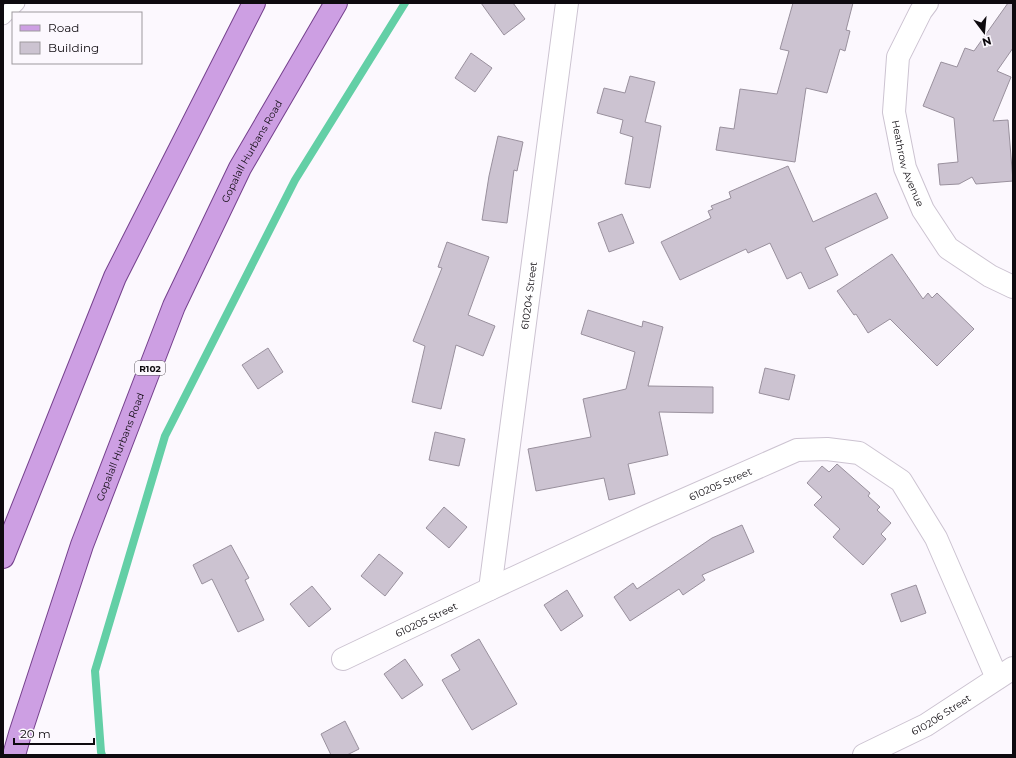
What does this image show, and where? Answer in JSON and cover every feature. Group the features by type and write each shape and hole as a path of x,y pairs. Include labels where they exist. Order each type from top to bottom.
{"main road":[{"path":"3,557 115,277 254,3"},
{"name":"Gopalall Hurbans Road","path":"14,755 82,545 174,306 240,168 336,3"}],"street":[{"name":"610204 Street","path":"490,588 567,3"},
{"name":"Heathrow Avenue","path":"928,3 921,11 898,57 894,112 905,168 923,210 948,248 990,276 1013,287"},
{"name":"610205 Street","path":"343,659 490,588 647,516 797,450 827,449 859,453 901,481 936,538 1005,673"},
{"name":"610206 Street","path":"864,755 926,725 1005,673"}],"lane":[{"path":"3,18 17,3"}],"building":[{"path":"481,3 513,3 525,19 504,35"},
{"path":"793,3 853,3 846,30 850,31 845,51 840,49 827,93 806,88 795,162 716,150 720,127 734,129 740,89 777,94 789,51 780,49"},
{"path":"1008,3 1013,3 1013,48 997,71 1011,77 993,121 1008,120 1013,181 976,184 972,177 959,184 940,185 938,164 958,162 954,118 923,106 941,62 957,67 965,48 974,51"},
{"path":"471,53 492,68 475,92 455,78"},
{"path":"630,76 655,82 645,122 661,126 650,188 625,184 633,137 620,133 623,120 597,113 604,88 625,93"},
{"path":"498,136 523,142 517,171 514,170 507,223 482,220 489,176"},
{"path":"788,166 813,222 876,193 888,218 825,248 838,275 809,289 801,272 787,279 770,243 748,253 746,249 680,280 661,242 711,218 708,211 713,209 711,206 731,198 729,192"},
{"path":"622,214 634,243 609,252 598,223"},
{"path":"447,242 489,257 468,315 495,326 483,356 456,345 441,409 412,402 425,346 413,341 442,268 438,267"},
{"path":"892,254 923,299 928,293 932,298 937,293 974,329 937,366 890,319 868,333 856,314 854,315 837,291"},
{"path":"588,310 642,327 643,321 663,327 648,386 713,387 713,413 659,412 668,455 628,464 635,494 609,500 604,478 536,491 528,449 591,437 583,399 626,389 635,352 581,334"},
{"path":"268,348 283,372 258,389 242,365"},
{"path":"765,368 795,375 789,400 759,393"},
{"path":"435,432 465,439 459,466 429,460"},
{"path":"837,464 870,493 868,496 880,507 877,510 891,523 881,534 886,539 863,565 833,537 840,529 814,505 822,497 807,483 822,466 829,472"},
{"path":"444,507 467,527 449,548 426,528"},
{"path":"742,525 754,552 702,575 705,580 683,595 679,589 630,621 614,597 633,583 637,589 712,538"},
{"path":"231,545 249,578 245,580 264,620 238,632 212,579 202,584 193,565"},
{"path":"379,554 403,573 385,596 361,576"},
{"path":"916,585 926,613 901,622 891,594"},
{"path":"312,586 331,609 309,627 290,604"},
{"path":"567,590 583,616 561,631 544,605"},
{"path":"479,639 517,704 472,730 442,680 460,670 451,655"},
{"path":"405,659 423,685 402,699 384,674"},
{"path":"345,721 359,749 347,755 331,755 321,734"}],"waterway":[{"path":"102,755 95,671 165,436 295,180 405,3"}]}
